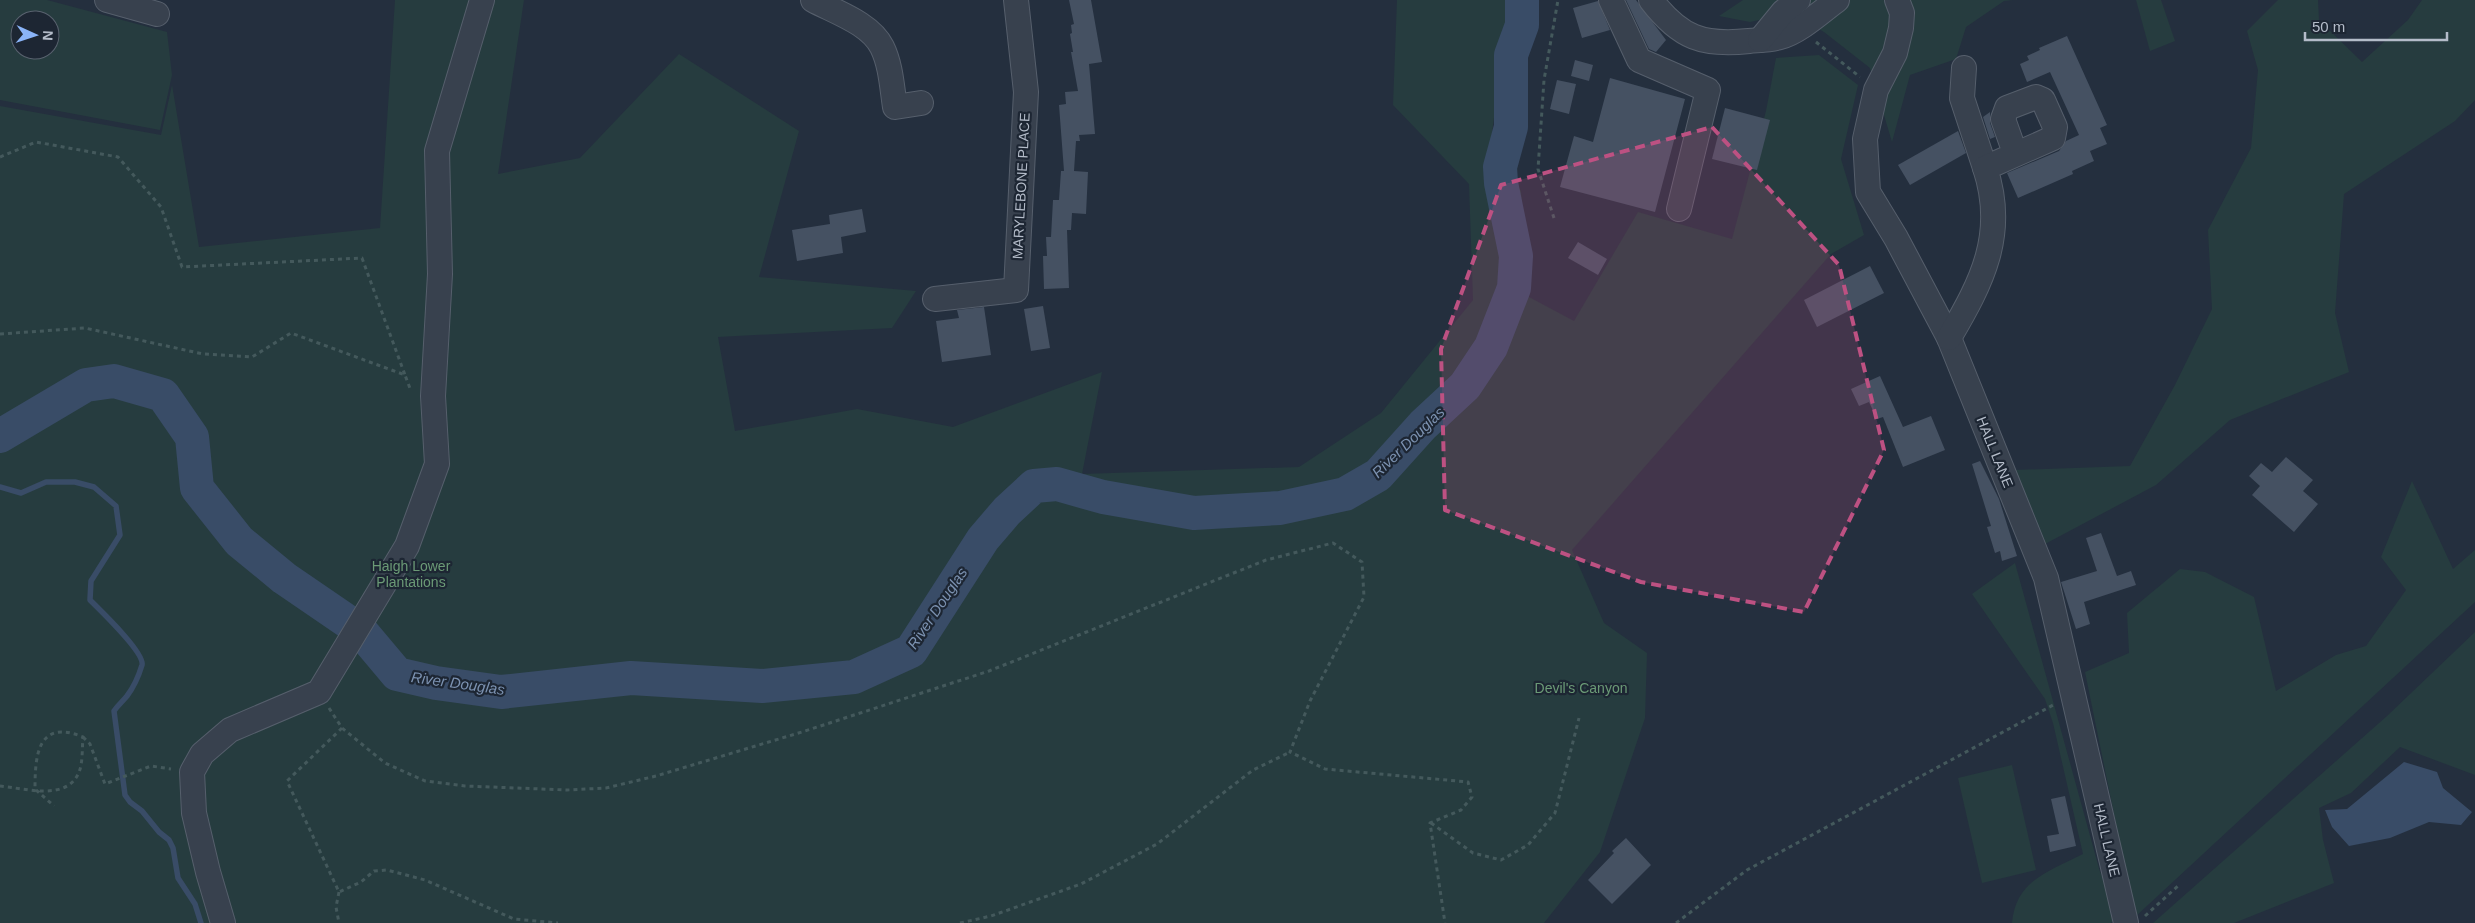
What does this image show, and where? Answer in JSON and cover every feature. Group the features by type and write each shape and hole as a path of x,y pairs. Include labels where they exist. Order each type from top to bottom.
{"street":[{"path":"107,0 157,14"},
{"path":"223,923 208,872 194,813 192,772 202,754 230,730 319,692 408,546 437,464 433,396 440,274 437,151 482,0"},
{"path":"813,0 859,24 878,40 887,60 895,108 921,103"},
{"name":"MARYLEBONE PLACE","path":"934,299 1016,290 1026,92 1016,0"},
{"path":"1611,0 1639,60 1708,90 1680,209"},
{"path":"1651,0 1660,12 1676,26 1699,41 1719,43 1781,37 1799,27 1837,0"},
{"path":"1760,40 1783,12 1798,0"},
{"name":"HALL LANE","path":"1898,0 1902,13 1902,28 1895,53 1876,90 1865,139 1868,192 1896,238 1949,338 2046,578 2073,694 2130,919"},
{"path":"1949,338 1970,303 1992,242 1995,226 1991,185 1962,98 1964,68"},
{"path":"1986,168 2015,153"}],"path":[{"path":"1554,218 1538,169 1544,80 1558,0"},
{"path":"1799,27 1876,90"},
{"path":"0,157 36,142 118,157 161,207 182,267 362,258 415,400"},
{"path":"0,334 85,328 203,354 252,357 291,333 405,375"},
{"path":"319,692 342,728 385,762 425,781 465,786 567,790 606,788 656,776 802,732 989,671 1266,560 1333,543 1362,562 1364,597 1310,700 1290,752 1253,770 1157,844 1081,884 991,916 960,923"},
{"path":"1676,923 1747,870 2073,694"},
{"path":"1430,823 1473,853 1501,860 1528,846 1555,813 1579,718"},
{"path":"339,923 336,908 339,892 287,781 342,728"},
{"path":"54,806 35,789 35,759 40,745 51,735 65,732 83,736 90,744 105,784 151,766"},
{"path":"0,786 52,791 66,788 79,772 83,736"},
{"path":"1290,752 1325,769 1468,782 1472,797 1461,810 1430,823"},
{"path":"1430,823 1445,923"},
{"path":"339,892 361,882 374,871 387,870 425,880 514,919 558,923"},
{"path":"2130,919 2179,885"}],"highlighted area":[{"path":"1712,127 1839,265 1884,450 1804,612 1641,582 1445,510 1441,349 1501,185"}],"green space":[{"path":"0,0 47,0 167,32 172,75 160,130 0,100"},
{"name":"Haigh Lower Plantations","path":"395,0 524,0 498,174 580,158 679,54 799,131 759,277 916,291 892,328 718,337 735,431 857,409 953,427 1102,372 1082,474 1299,467 1381,413 1473,300 1469,184 1393,105 1397,0 1509,0 1490,149 1521,191 1529,297 1574,321 1638,212 1732,239 1766,111 1776,58 1819,55 1858,85 1841,159 1864,235 1831,254 1572,550 1604,623 1647,653 1645,718 1600,852 1544,923 0,923 0,106 161,135 172,85 199,247 380,228"},
{"path":"1743,0 2013,0 2004,1 1966,27 1956,59 1910,75 1892,142 1870,68 1824,32 1792,13 1750,22 1719,16"},
{"path":"2136,0 2161,0 2175,41 2150,51"},
{"path":"2278,0 2318,0 2319,20 2362,62 2408,20 2422,0 2475,0 2475,100 2455,121 2344,194 2335,313 2349,372 2230,420 2156,485 2045,544 2014,470 2130,466 2175,385 2212,309 2208,230 2251,148 2258,70 2247,31"},
{"path":"2412,481 2453,569 2475,550 2475,602 2135,917 2085,672 2129,653 2127,613 2180,569 2205,572 2254,597 2276,691 2336,655 2366,646 2406,590 2381,557"},
{"path":"2015,563 2100,872 2120,912 2111,923 2012,923 2015,908 2027,887 2046,872 2083,854 2053,723 2045,699 1972,594"},
{"path":"2475,632 2475,775 2400,747 2351,793 2319,808 2323,840 2334,883 2234,923 2153,923 2387,716"},
{"path":"2012,765 2036,870 1982,883 1958,778"}],"water":[{"path":"2404,762 2437,772 2443,788 2472,812 2461,825 2429,822 2390,838 2349,846 2332,827 2325,810 2347,809"}],"building":[{"path":"1069,0 1091,0 1102,62 1089,64 1095,134 1079,135 1080,141 1076,141 1074,171 1088,172 1086,214 1072,213 1071,230 1067,230 1069,288 1044,289 1043,256 1047,256 1046,237 1051,237 1053,200 1059,200 1061,171 1064,171 1059,105 1066,104 1065,92 1078,91 1071,52 1073,52 1070,34 1072,33 1071,25 1074,24"},
{"path":"1626,0 1636,0 1666,40 1656,52 1649,49"},
{"path":"1598,1 1610,30 1582,38 1573,8"},
{"path":"2067,36 2107,125 2100,128 2107,144 2090,151 2094,161 2072,171 2073,174 2018,198 2007,173 2059,151 2066,141 2079,135 2050,72 2027,82 2020,64 2029,60 2027,56 2040,50 2039,48"},
{"path":"1575,60 1593,65 1589,81 1571,76"},
{"path":"1610,78 1685,99 1655,212 1560,187 1574,136 1593,142"},
{"path":"1557,80 1576,84 1569,114 1550,109"},
{"path":"1725,108 1770,120 1757,170 1712,159"},
{"path":"1990,112 1990,123 1995,137 1990,139 1983,117"},
{"path":"1958,131 1966,153 1910,185 1898,165"},
{"path":"862,209 866,232 841,237 843,253 797,261 792,230 830,224 829,215"},
{"path":"1578,242 1607,259 1598,275 1568,258"},
{"path":"1870,266 1884,293 1817,327 1804,300"},
{"path":"1043,306 1050,348 1031,351 1024,309"},
{"path":"984,307 991,355 942,362 936,321 959,318 957,310"},
{"path":"1880,376 1903,427 1931,416 1945,450 1903,467 1883,417 1877,419 1869,402 1859,406 1851,389"},
{"path":"2286,457 2313,480 2303,491 2318,504 2294,532 2252,495 2260,486 2249,476 2261,463 2272,472"},
{"path":"1980,461 1999,499 2017,556 2002,561 2000,551 1995,553 1987,527 1991,526 1972,464"},
{"path":"2101,533 2117,576 2131,571 2136,585 2084,602 2090,624 2076,629 2061,582 2097,571 2086,538"},
{"path":"2065,796 2076,846 2050,852 2047,836 2059,834 2051,799"},
{"path":"1626,838 1651,865 1612,904 1588,880 1614,853 1612,851"}],"waterway":[{"name":"River Douglas","path":"0,436 86,385 114,381 163,395 192,437 197,488 239,541 284,578 360,630 397,674 436,683 501,692 631,678 762,686 854,677 911,651 983,539 1007,511 1034,486 1057,484 1103,497 1194,513 1280,508 1345,494 1378,475 1423,425 1465,386 1491,347 1514,288 1516,256 1501,183 1500,167 1511,127 1511,55 1522,25 1522,0"},
{"path":"0,487 21,493 46,482 75,482 94,487 116,506 120,535 91,581 90,600 130,642 141,659 142,665 134,685 114,711 125,795 130,802 142,811 159,832 169,840 173,848 178,878 195,904 201,923"}],"park label":[{"name":"Devil's Canyon","path":"1581,688"}]}
